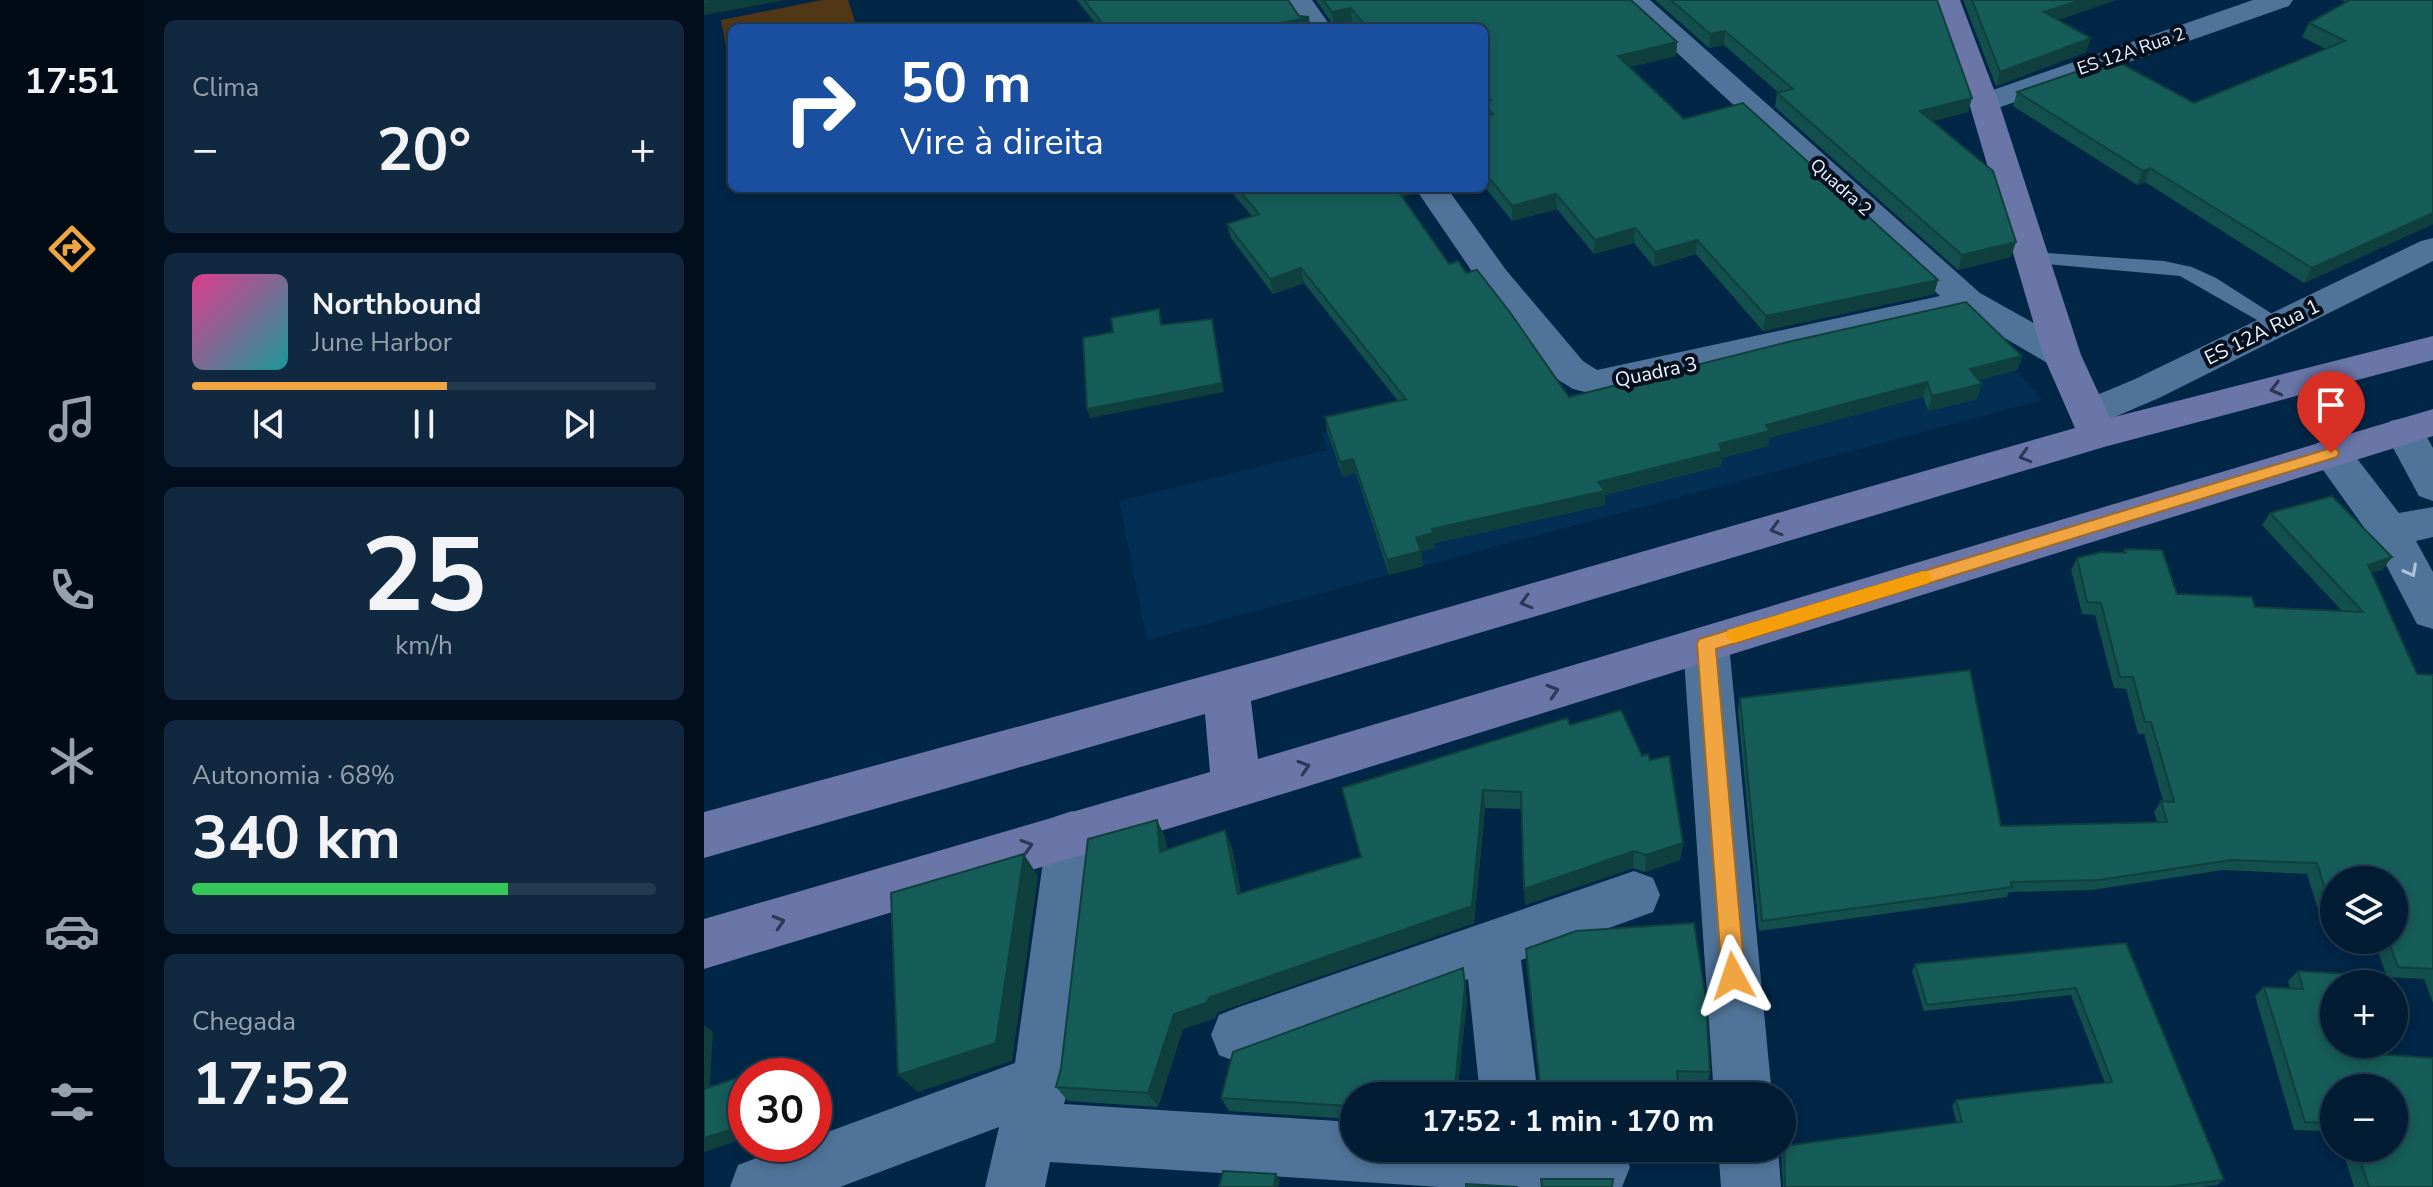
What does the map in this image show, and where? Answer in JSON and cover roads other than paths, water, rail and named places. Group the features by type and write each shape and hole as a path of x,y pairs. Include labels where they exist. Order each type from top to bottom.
{"main road":[{"path":"1946,0 1984,103 2062,355 2094,424"},
{"path":"704,835 1226,687 2094,424 2425,359"},
{"path":"704,944 1706,644 2419,426"},
{"path":"1226,687 1236,785"}],"street":[{"path":"1298,0 1315,24"},
{"name":"Quadra 2","path":"1634,0 1967,301 2062,355"},
{"name":"ES 12A Rua 2","path":"1984,103 2279,0"},
{"name":"Quadra 3","path":"1434,192 1494,278 1570,370 1586,380 1616,382 1967,301"},
{"name":"ES 12A Rua 1","path":"2094,424 2278,324 2433,248"},
{"path":"2419,426 2433,486"},
{"path":"2331,453 2389,531 2433,612"},
{"path":"2389,531 2433,522"},
{"path":"1706,644 1742,1082"},
{"path":"1015,1187 1034,1106 1072,833"},
{"path":"1239,1035 1634,895"},
{"path":"1492,947 1507,1082"},
{"path":"760,1187 1034,1106 1340,1137"},
{"path":"1565,1162 1600,1167"},
{"path":"1749,1162 1751,1187"}],"lane":[{"path":"2032,258 2185,271 2278,324"}]}
